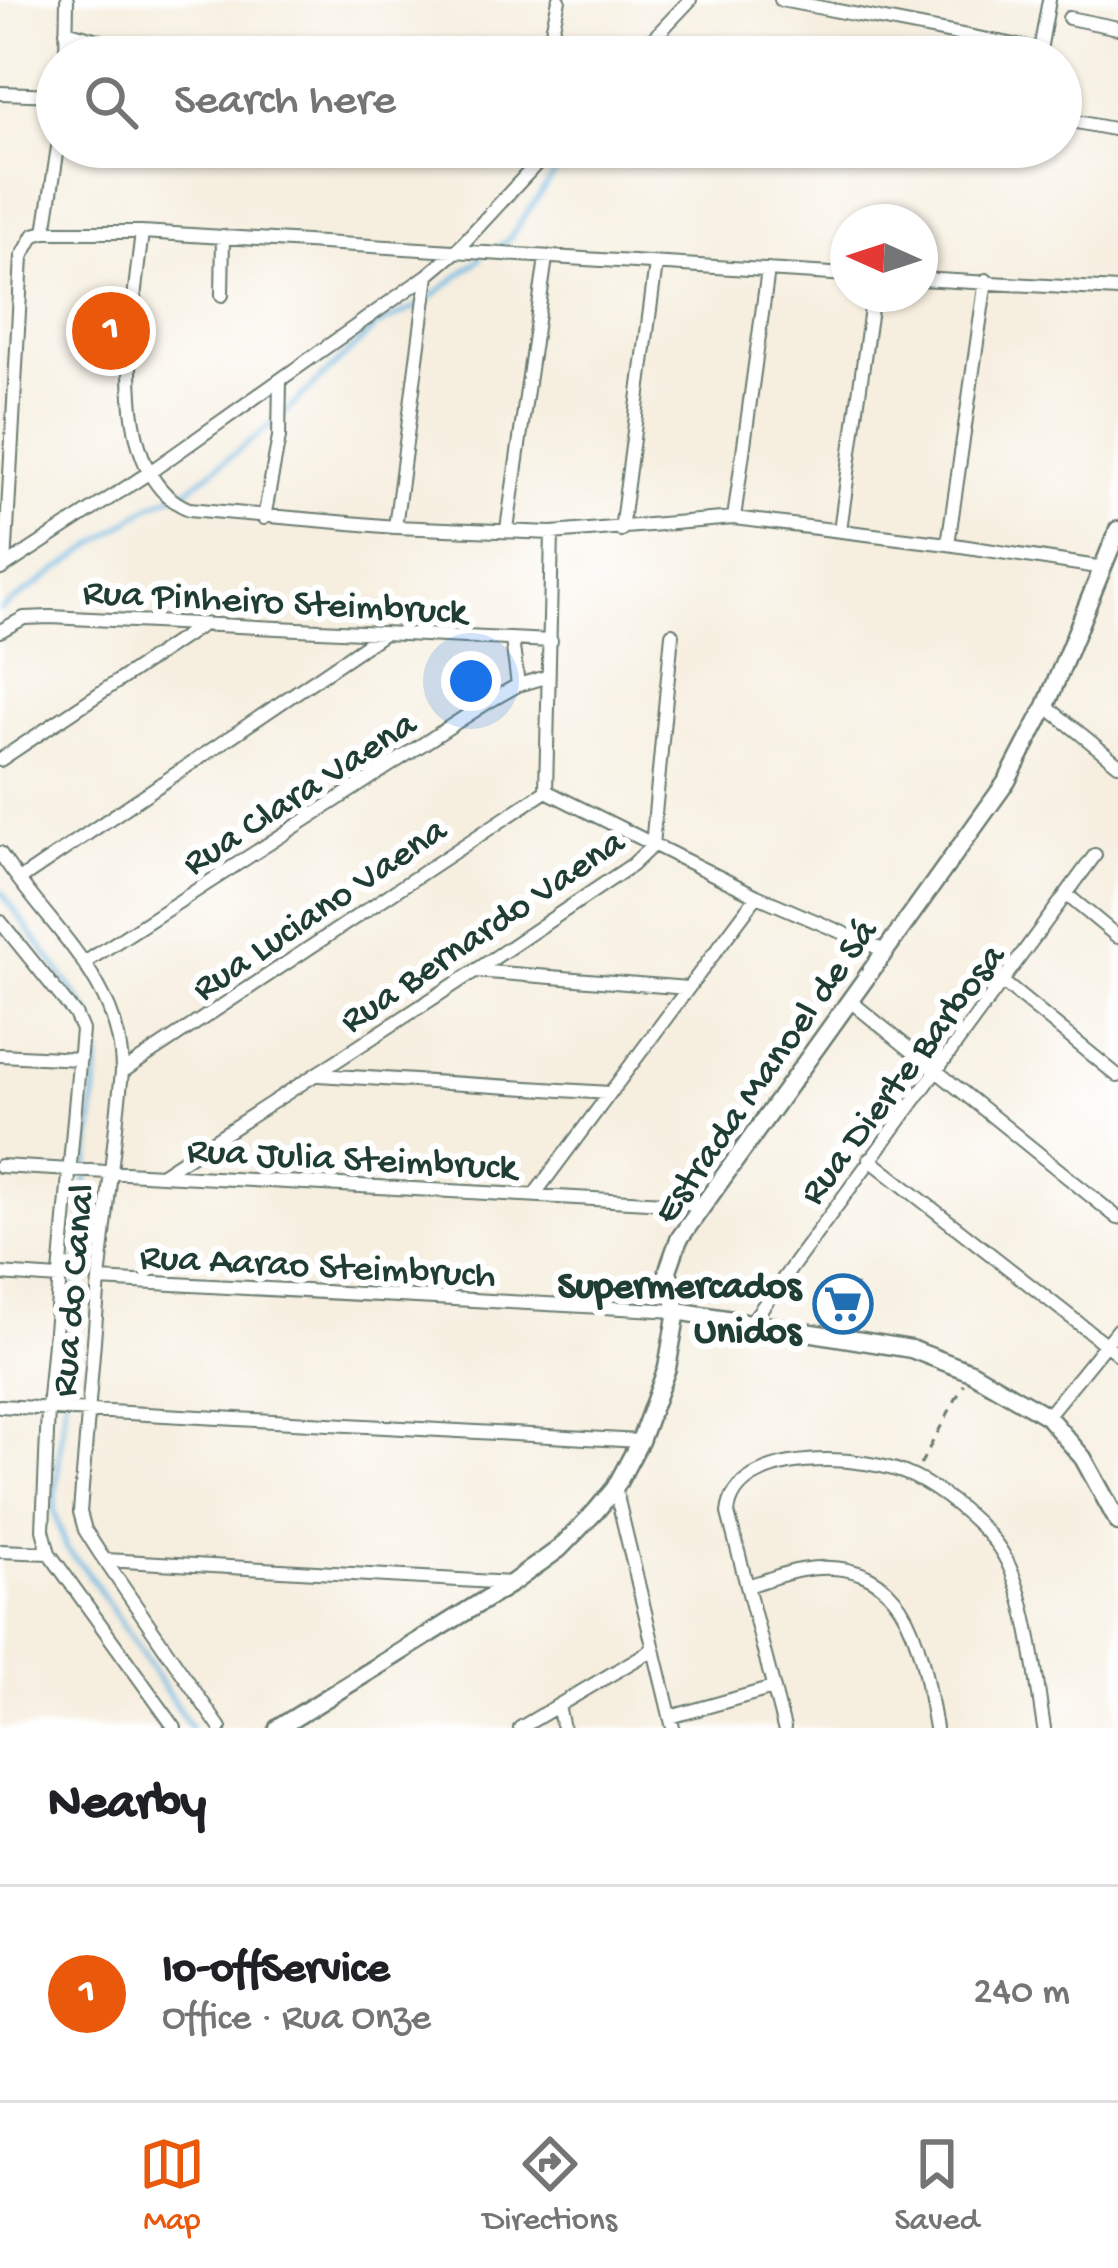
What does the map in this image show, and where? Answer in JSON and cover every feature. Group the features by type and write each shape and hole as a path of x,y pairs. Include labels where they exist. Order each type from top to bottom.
{"main road":[{"name":"Estrada Manoel de Sá","path":"278,1728 512,1583 559,1549 614,1487 640,1441 667,1367 677,1311 668,1270 679,1239 1007,781 1046,706 1118,530"},
{"path":"677,1311 911,1349 971,1372 1047,1416 1083,1458 1118,1522"}],"street":[{"path":"66,36 67,0"},
{"path":"551,36 559,0"},
{"path":"656,36 690,0"},
{"path":"782,0 957,36"},
{"path":"1043,36 1049,0"},
{"path":"1069,19 1118,28"},
{"path":"66,31 84,36"},
{"path":"0,93 36,94"},
{"path":"1082,123 1118,130"},
{"path":"2,568 22,256 39,234 53,168"},
{"path":"2,568 151,476 428,275 533,168"},
{"path":"142,232 128,397 151,476 177,505 264,518 552,533 734,518 1103,568"},
{"path":"39,234 224,236 453,254 830,274"},
{"path":"222,295 224,236"},
{"path":"507,530 545,258"},
{"path":"622,530 656,264"},
{"path":"734,518 768,270"},
{"path":"395,527 428,275"},
{"path":"938,279 1118,290"},
{"path":"948,544 986,280"},
{"path":"840,530 870,312"},
{"path":"264,518 279,437 280,381"},
{"path":"552,533 546,790 757,896 885,951"},
{"name":"Rua Pinheiro Steimbruck","path":"0,631 24,618 50,617 551,641"},
{"path":"0,760 202,624"},
{"path":"19,880 382,634"},
{"name":"Rua Bernardo Vaena","path":"162,1174 476,971 632,865 652,846 672,634"},
{"path":"512,640 518,685"},
{"name":"Rua Clara Vaena","path":"84,963 518,685 546,676"},
{"path":"1046,706 1118,764"},
{"name":"Rua Luciano Vaena","path":"122,1072 546,790"},
{"name":"Rua do Canal","path":"0,853 84,963 114,1011 122,1039 122,1072 106,1173 80,1512 85,1531 220,1728"},
{"name":"Rua Dierte Barbosa","path":"750,1324 1095,855"},
{"path":"1066,895 1118,937"},
{"path":"533,1195 757,896"},
{"name":"Rua do Canal","path":"0,921 75,1014 82,1030 59,1278 43,1530 49,1553"},
{"path":"476,971 688,988"},
{"path":"1004,983 1118,1076"},
{"path":"849,1000 1118,1218"},
{"path":"0,1055 80,1059"},
{"path":"316,1075 610,1093"},
{"path":"869,1159 1118,1354"},
{"name":"Rua Julia Steimbruck","path":"0,1166 700,1205"},
{"path":"0,1274 59,1278"},
{"name":"Rua Aarao Steimbruch","path":"99,1280 677,1311"},
{"path":"1047,1416 1118,1328"},
{"path":"0,1406 640,1441"},
{"path":"784,1728 728,1513 729,1498 739,1484 767,1469 823,1460 881,1466 914,1477 955,1504 994,1541 1021,1606 1044,1728"},
{"path":"614,1487 672,1722 773,1688"},
{"path":"0,1551 49,1553 175,1728"},
{"path":"106,1560 512,1583"},
{"path":"747,1586 800,1570 834,1568 863,1576 890,1591 909,1616 921,1647 935,1728"},
{"path":"520,1728 652,1650"},
{"path":"558,1706 563,1728"}],"path":[{"path":"914,1477 971,1372"}],"building":[{"name":"Supermercados Unidos","path":"833,1283 856,1286 852,1327 829,1322"}],"waterway":[{"path":"496,248 507,241 559,168"},
{"path":"429,299 481,258"},
{"path":"285,413 375,327 420,305"},
{"path":"0,610 153,504 189,489 276,421"},
{"path":"0,890 90,1014 99,1055 54,1510 66,1548 86,1570 191,1728"}],"place":[{"name":"Io-offService","path":"111,331"},
{"name":"Supermercados Unidos","path":"843,1304"}]}
